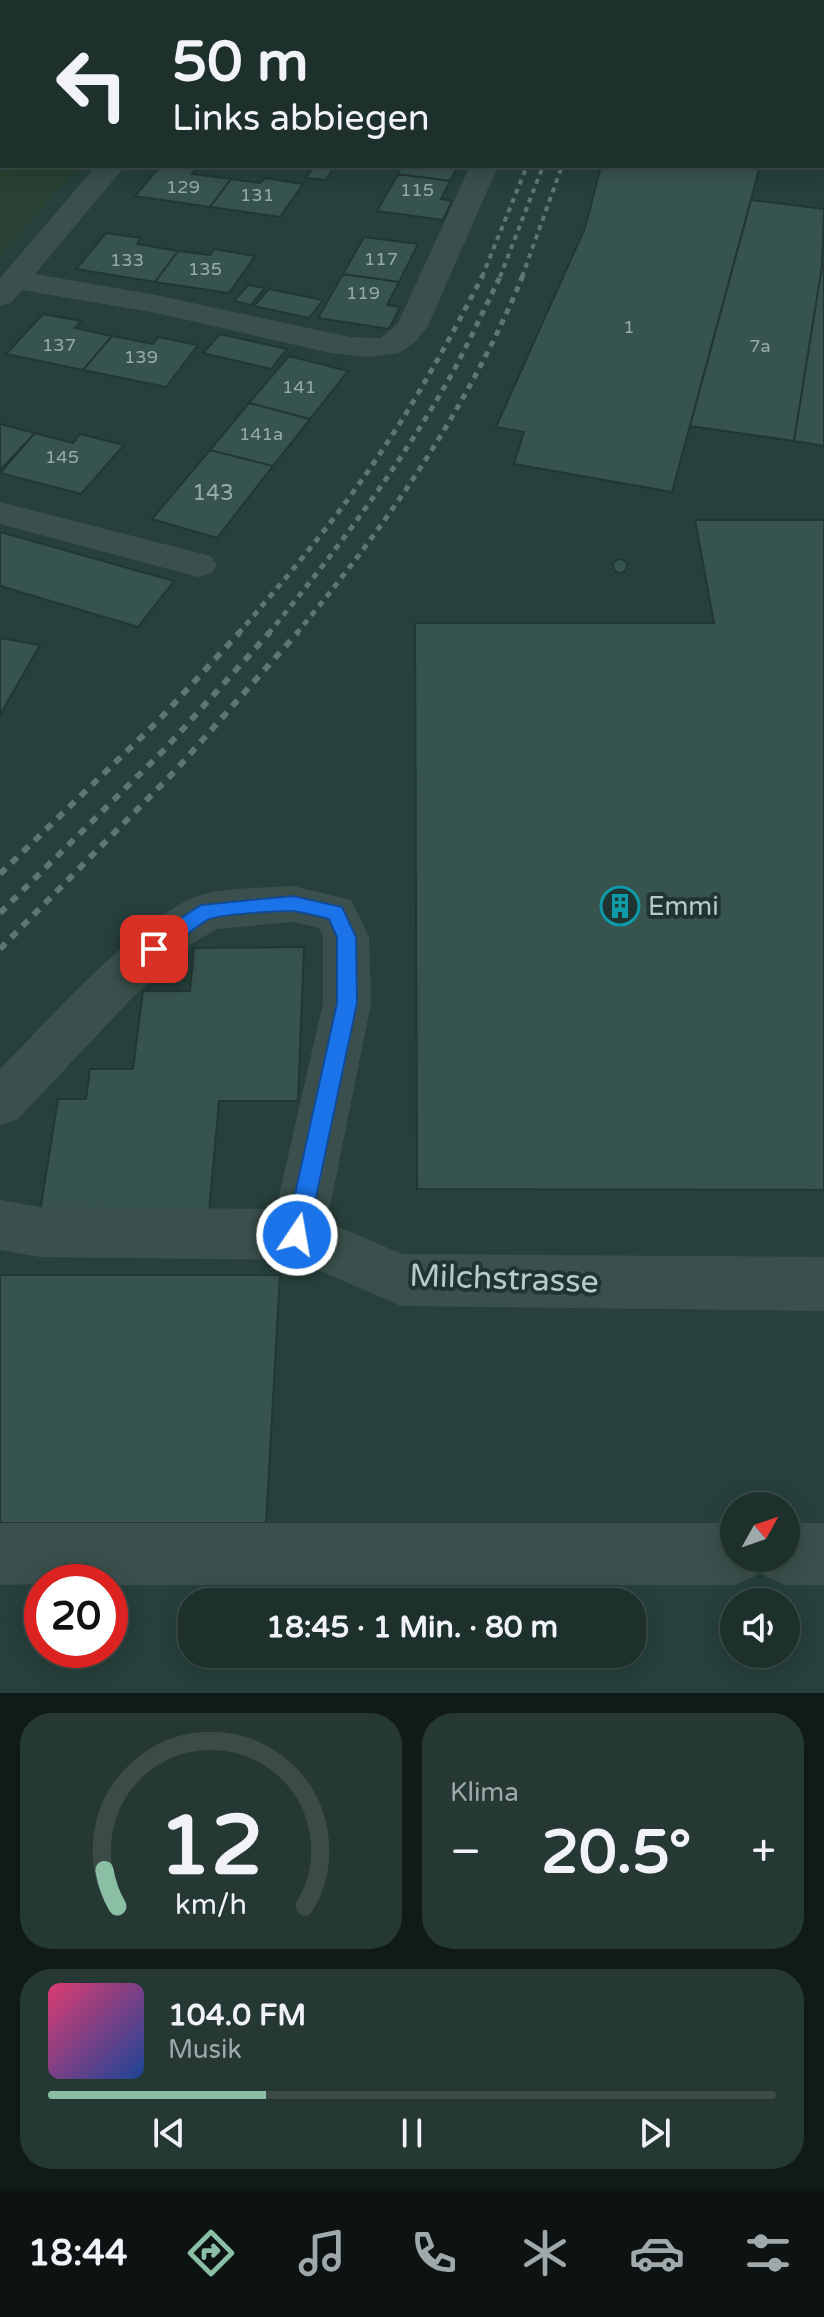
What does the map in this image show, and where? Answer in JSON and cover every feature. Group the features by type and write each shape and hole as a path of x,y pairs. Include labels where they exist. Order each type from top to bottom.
{"street":[{"path":"8,288 109,168"},
{"path":"8,288 130,297 326,341 363,348 384,347 395,343 412,326 483,168"},
{"path":"0,513 198,565"},
{"path":"0,1103 115,984 174,932 208,911 293,904 335,913 346,937 347,1003 297,1235"},
{"name":"Milchstrasse","path":"0,1225 40,1232 297,1235 401,1280 824,1284"},
{"path":"0,1554 720,1554"},
{"path":"800,1554 824,1554"}],"green space":[{"path":"0,168 77,168 0,255"}],"building":[{"path":"158,168 196,169 192,174 231,179 210,207 135,196"},
{"path":"313,168 334,168 326,180 306,178"},
{"path":"401,168 457,168 450,181 398,174"},
{"path":"600,168 759,168 672,492 514,464 524,432 496,427 585,228"},
{"path":"398,174 450,181 441,199 452,201 443,220 377,211"},
{"path":"265,178 303,184 280,217 210,207 231,179 260,183"},
{"path":"751,200 824,209 822,266 794,441 690,426"},
{"path":"106,233 141,238 137,244 178,251 155,282 76,269"},
{"path":"364,237 418,244 399,282 343,274"},
{"path":"214,249 255,256 229,293 155,282 178,251 210,255"},
{"path":"824,266 824,446 794,441"},
{"path":"343,274 399,282 387,305 400,307 389,329 318,318"},
{"path":"248,285 265,288 251,305 234,301"},
{"path":"269,289 323,300 309,318 254,306"},
{"path":"43,314 81,321 75,328 112,336 83,370 6,354"},
{"path":"220,334 287,349 271,369 203,353"},
{"path":"112,336 153,344 158,337 198,345 166,387 83,370"},
{"path":"289,356 348,371 310,419 249,403"},
{"path":"249,403 310,419 273,466 210,450"},
{"path":"0,424 35,433 0,470"},
{"path":"35,433 73,443 80,434 124,445 81,494 0,473"},
{"path":"210,450 273,466 217,538 152,519"},
{"name":"Emmi","path":"695,520 824,520 824,1190 417,1189 415,623 714,623"},
{"path":"0,532 174,581 138,627 0,586"},
{"path":"620,559 627,566 620,573 613,566"},
{"path":"0,638 40,645 0,715"},
{"path":"304,947 298,1101 219,1101 209,1211 40,1212 58,1099 86,1099 90,1069 133,1069 143,991 190,991 194,948"},
{"path":"0,1275 280,1275 266,1523 0,1523"}],"railway":[{"path":"482,276 526,168"},
{"path":"500,277 542,168"},
{"path":"522,277 561,168"},
{"path":"268,634 341,542 408,446 456,366 501,275"},
{"path":"296,634 394,507 423,463 478,371 523,275"},
{"path":"238,634 292,571 375,461 432,370 482,276"},
{"path":"0,874 159,720 240,632"},
{"path":"0,913 165,749 270,632"},
{"path":"0,949 175,771 298,632"}],"place":[{"name":"Emmi","path":"620,906"}],"route":[{"path":"154,949 208,911 293,904 335,913 346,937 347,1003 297,1235"}]}
